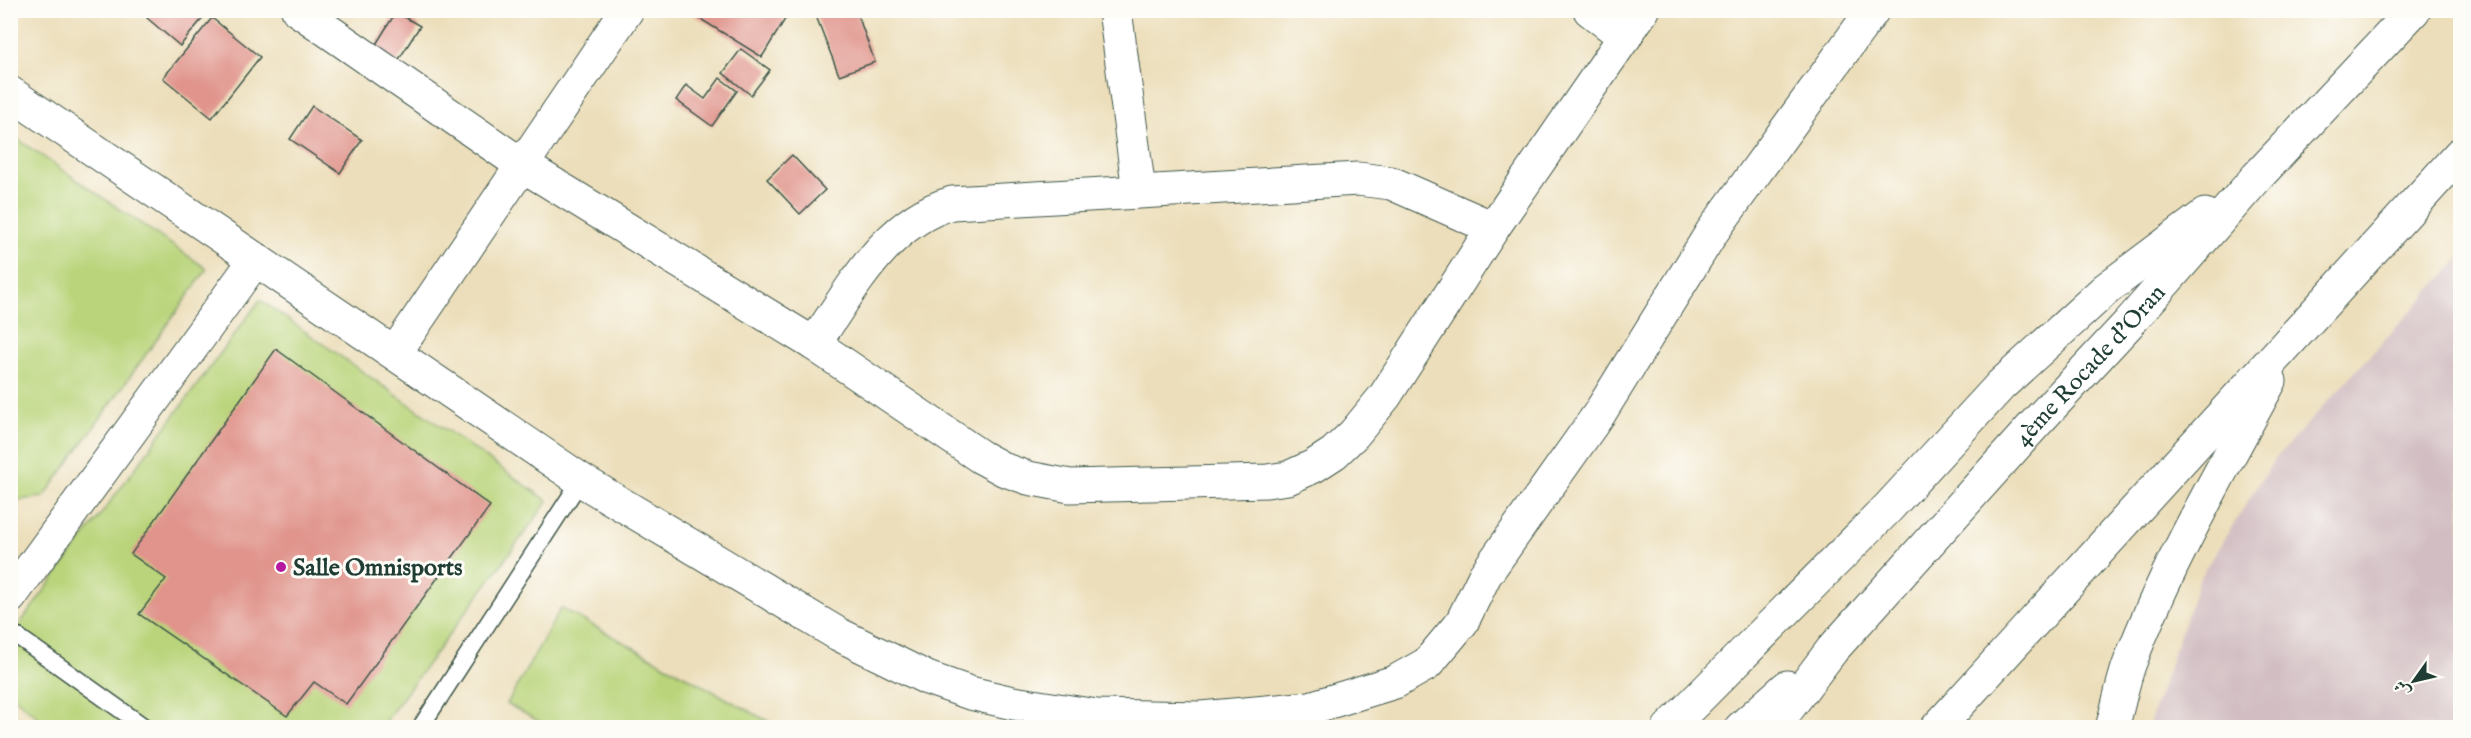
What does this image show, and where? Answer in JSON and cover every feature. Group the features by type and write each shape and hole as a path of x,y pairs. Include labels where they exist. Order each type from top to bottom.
{"main road":[{"path":"298,10 522,165 814,344 953,440 1005,470 1028,478 1070,486 1267,481 1288,478 1314,466 1334,453 1354,434 1385,396 1493,228 1643,10"},
{"path":"395,354 627,10"},
{"path":"1115,10 1139,191"},
{"path":"1590,10 1625,37"},
{"path":"10,93 581,480 838,634 927,678 970,693 1013,704 1097,716 1201,718 1311,708 1395,682 1427,664 1462,622 1485,575 1599,414 1712,232 1873,10"},
{"name":"4ème Rocade d'Oran","path":"1773,728 1832,650 2129,323 2257,177 2414,10"},
{"path":"1937,728 2460,154"},
{"path":"1669,728 1888,508 2001,385 2106,289 2257,177"},
{"path":"814,344 879,252 910,221 931,209 952,203 1358,179 1391,183 1493,228"},
{"path":"10,597 256,259"},
{"path":"2112,728 2129,666 2171,571 2205,502 2295,336"},
{"path":"1741,728 1832,650"}],"lane":[{"path":"420,728 581,480"},
{"path":"10,631 146,728"}],"shaded area":[{"path":"2460,258 2460,727 2148,727 2200,577 2274,460"}],"green space":[{"path":"10,134 207,269 44,497 11,501"},
{"name":"Salle Omnisports","path":"260,300 548,501 381,727 49,727 11,694 10,637"},
{"path":"561,608 773,724 770,728 549,727 507,704"}],"building":[{"path":"153,10 192,10 202,19 180,46 147,18"},
{"path":"697,10 779,10 787,16 762,57 694,15"},
{"path":"830,10 856,10 875,62 839,75 816,16"},
{"path":"396,12 420,26 396,64 373,49"},
{"path":"212,18 260,57 212,118 163,78"},
{"path":"741,49 770,70 751,95 723,73"},
{"path":"720,78 737,91 712,126 676,100 686,85 705,99"},
{"path":"312,106 362,140 340,173 290,139"},
{"path":"792,155 825,190 800,214 767,179"},
{"path":"276,349 490,506 346,704 314,682 287,716 139,614 166,579 131,554"}],"place":[{"name":"Salle Omnisports","path":"281,567"}]}
